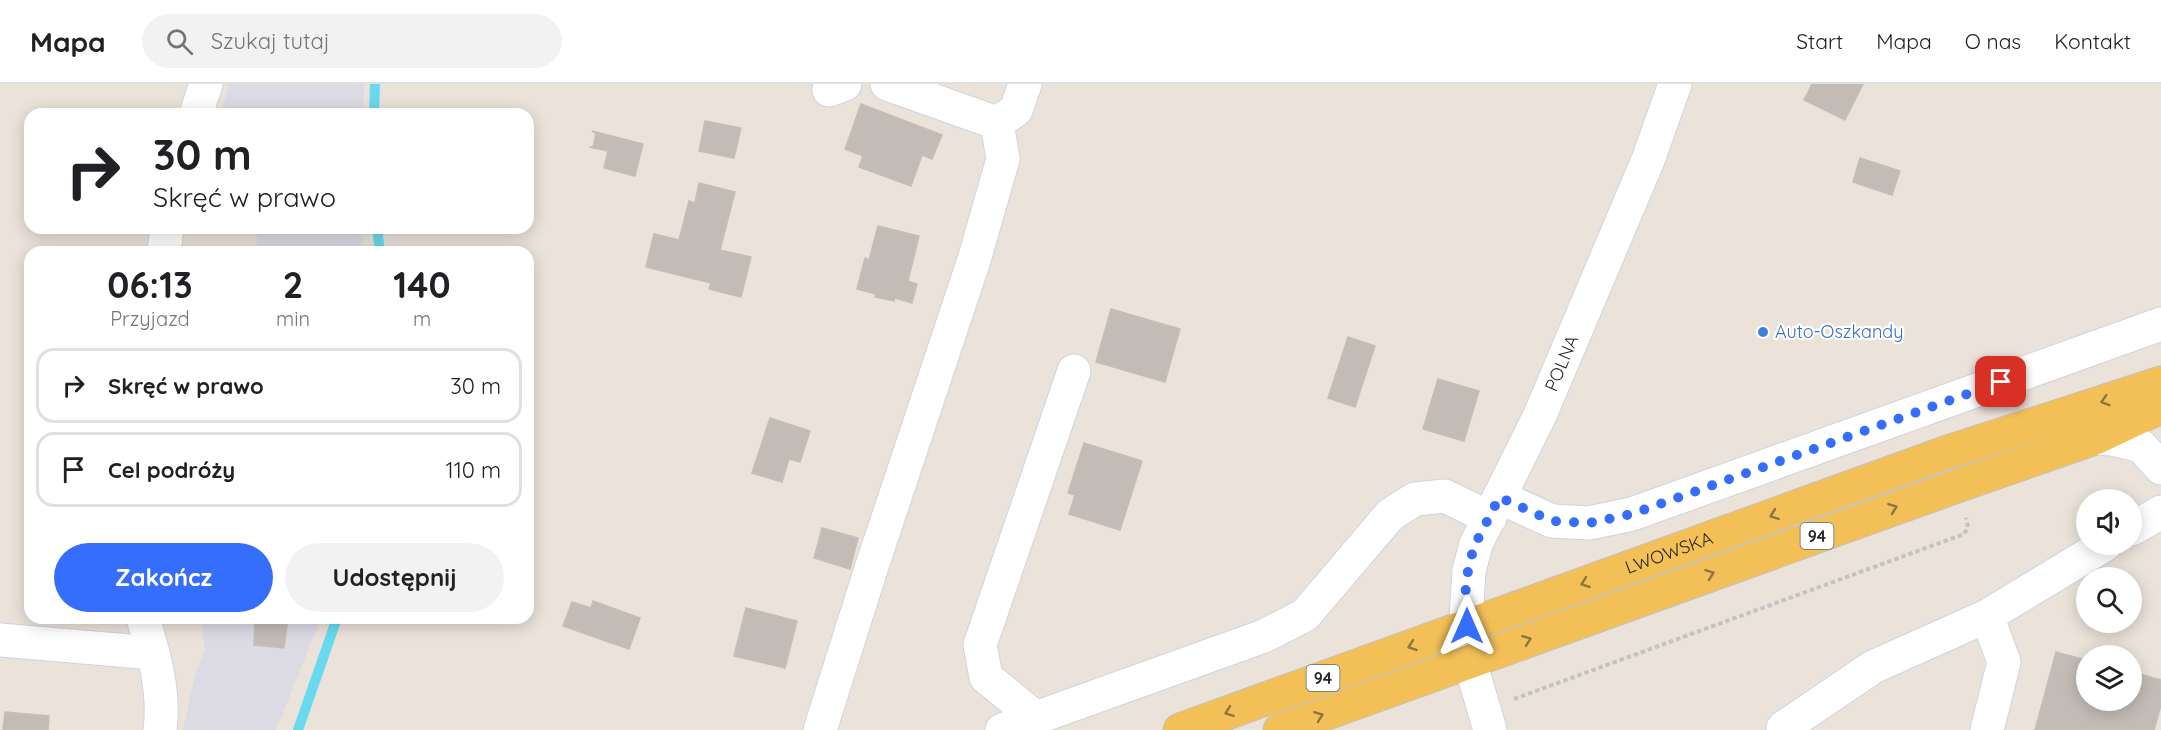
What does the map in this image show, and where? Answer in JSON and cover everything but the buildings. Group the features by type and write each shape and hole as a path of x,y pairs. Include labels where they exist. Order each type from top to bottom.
{"main road":[{"name":"LWOWSKA","path":"1280,730 1469,644 1945,453 2161,383"},
{"name":"LWOWSKA","path":"1180,730 1469,644 1956,486 2095,438 2161,407"}],"street":[{"path":"198,108 206,84"},
{"path":"887,84 997,123"},
{"path":"997,123 1016,110 1025,84"},
{"name":"POLNA","path":"1498,716 1469,644 1466,617 1468,571 1476,544 1554,383 1648,160 1675,84"},
{"path":"820,730 977,249 1003,159 997,123"},
{"path":"1002,730 1264,636 1305,615 1390,515 1415,499 1445,496 1552,521 1589,523 1632,514 2161,324"},
{"path":"1036,718 986,677 981,645 1074,371"},
{"path":"2095,438 2141,446 2161,468"},
{"path":"2142,524 2161,512"},
{"path":"1783,728 1873,667 1987,616 2088,555"},
{"path":"1987,616 2004,662 1987,730"},
{"path":"144,624 159,681 162,715 160,730"},
{"path":"0,640 153,653"}],"path":[{"path":"1498,716 1964,534 1968,527 1964,511"}],"shaded area":[{"path":"229,84 364,84 363,108 223,108"},
{"path":"258,234 362,234 362,246 256,246"},
{"path":"202,624 319,624 276,730 183,730 195,676 205,649"}],"waterway":[{"path":"374,108 375,84"},
{"path":"378,234 379,246"},
{"path":"298,730 335,624"}],"place":[{"name":"Auto-Oszkandy","path":"1763,332"}],"route":[{"path":"1467,626 1468,571 1476,544 1499,497 1552,521 1589,523 1632,514 2001,382"}]}
